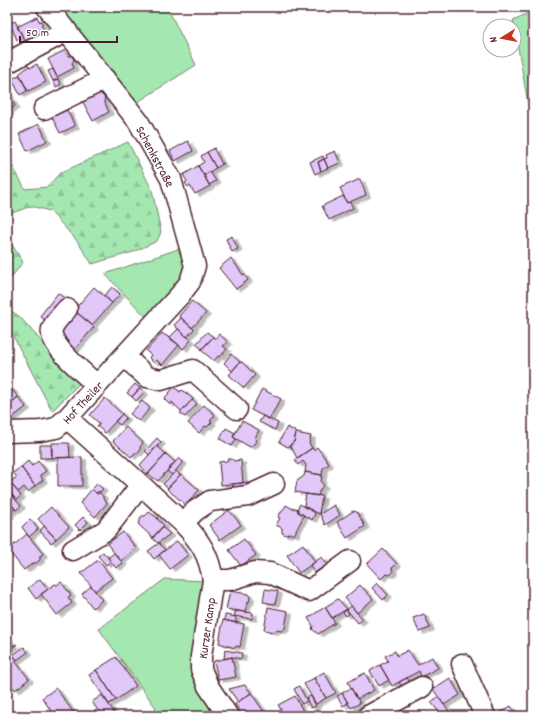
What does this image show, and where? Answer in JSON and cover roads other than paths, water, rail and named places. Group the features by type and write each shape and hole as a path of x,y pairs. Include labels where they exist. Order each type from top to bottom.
{"street":[{"name":"Schenkstraße","path":"48,7 138,121 171,179 196,266"},
{"path":"7,63 67,31"},
{"path":"44,109 105,79"},
{"name":"Hof Theiler","path":"7,432 40,432 56,428 68,418 180,296 190,282 196,266"},
{"path":"67,309 52,327 51,334 56,345 64,354 98,385"},
{"path":"124,356 147,377 161,380 193,370 236,409"},
{"name":"Kurzer Kamp","path":"68,418 140,486 183,523 203,546 211,567 213,580 201,669 208,686 228,716"},
{"path":"183,523 195,511 210,501 248,496 274,484"},
{"path":"72,550 106,530 140,486"},
{"name":"Kurzer Kamp","path":"213,580 230,580 255,572 270,573 309,591 350,561"},
{"path":"462,664 484,716"},
{"path":"368,716 422,687"}]}
